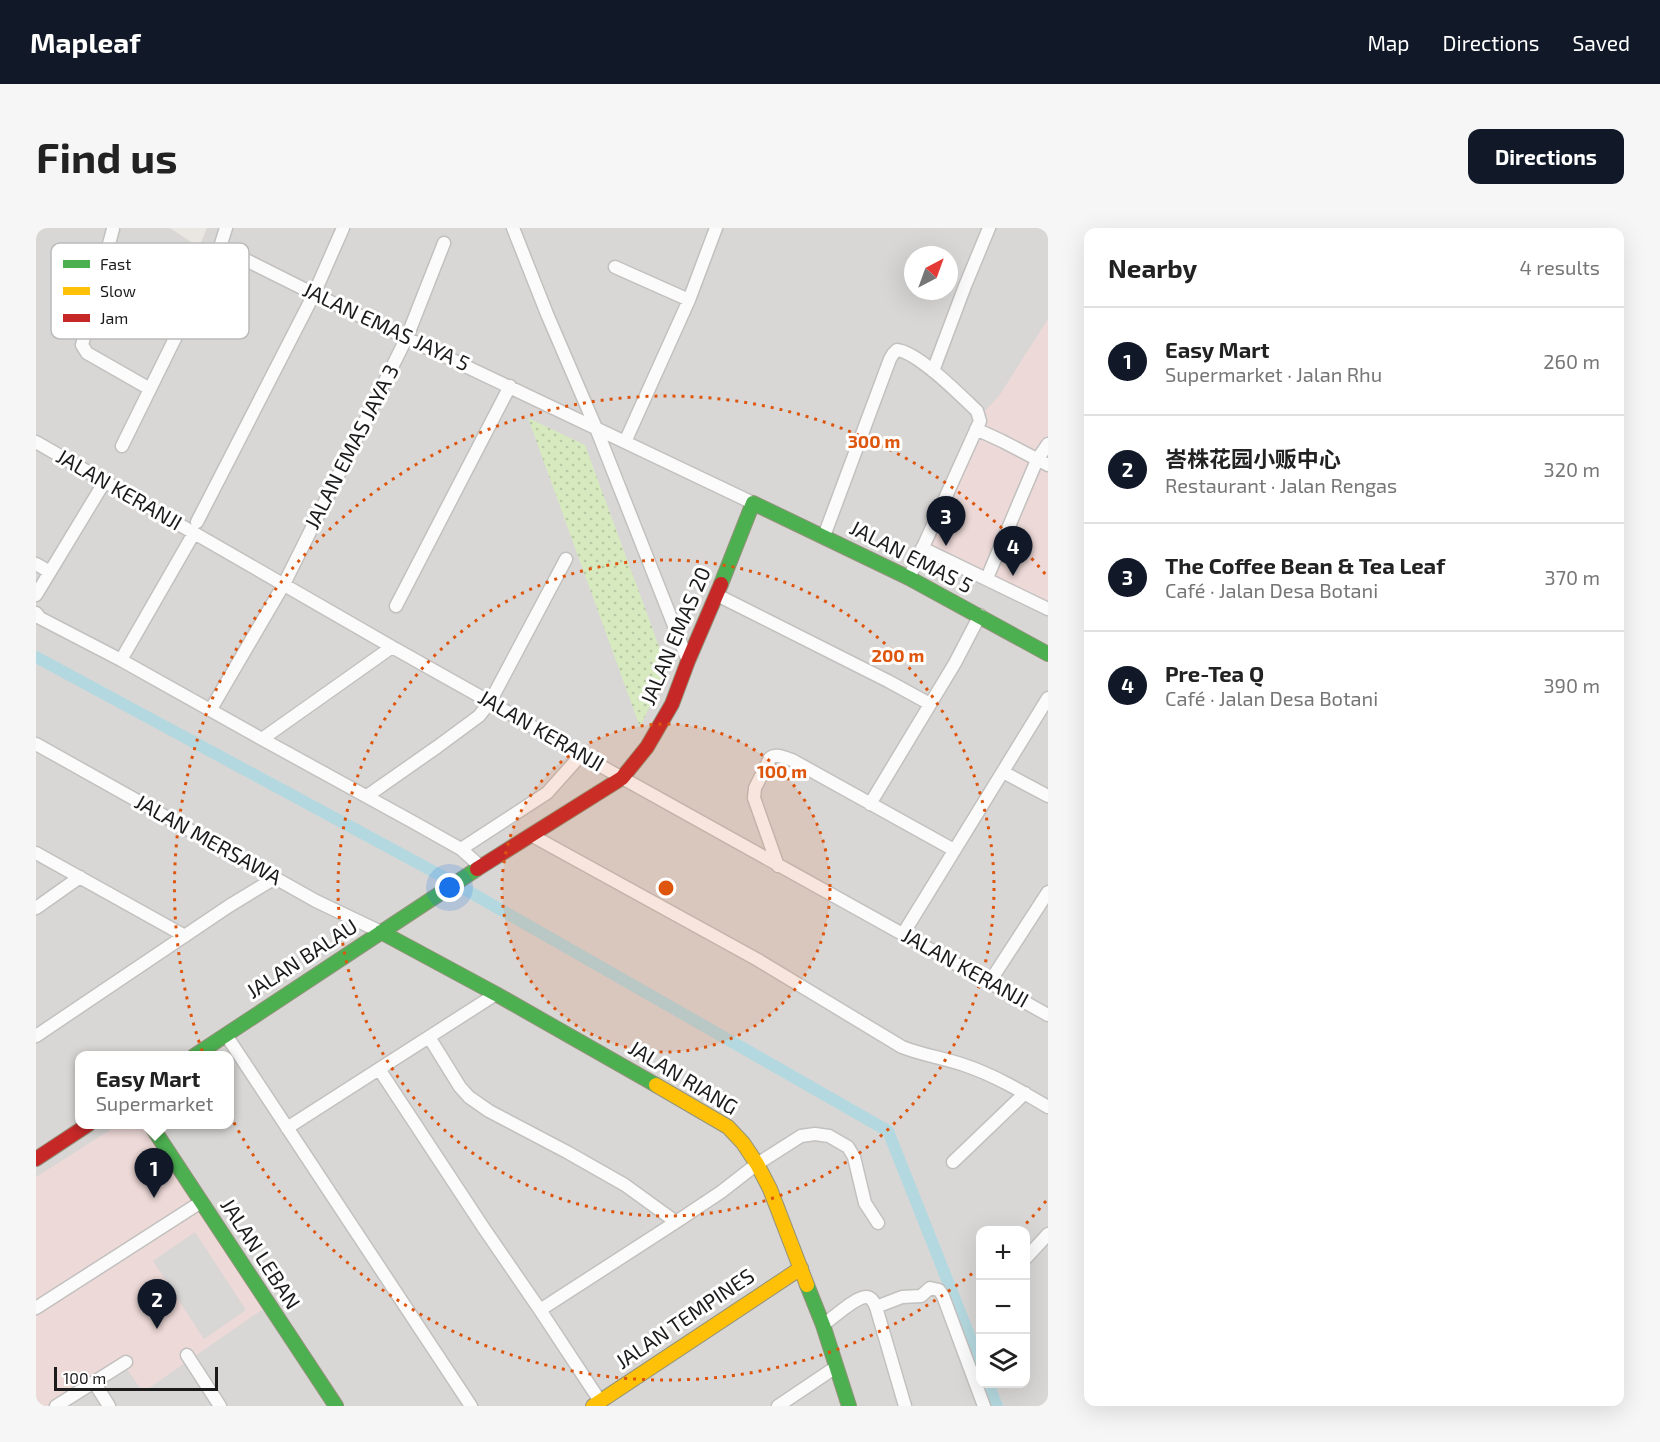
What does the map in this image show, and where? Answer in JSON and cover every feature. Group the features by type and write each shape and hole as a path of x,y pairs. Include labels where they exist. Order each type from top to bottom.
{"street":[{"path":"221,243 226,228"},
{"path":"121,660 196,528 314,294 343,228"},
{"path":"513,228 596,428 688,661"},
{"path":"625,442 689,300 716,228"},
{"path":"933,371 989,228"},
{"name":"JALAN EMAS JAYA 3","path":"211,709 284,584 407,337 444,243"},
{"name":"JALAN EMAS JAYA 5","path":"249,262 753,503"},
{"path":"615,267 689,300"},
{"path":"84,339 82,345 87,353 150,389"},
{"path":"122,446 175,339"},
{"path":"824,536 893,354 897,351 905,351 933,371 977,411 980,421 909,578"},
{"path":"396,606 510,386"},
{"path":"976,429 1042,463"},
{"name":"JALAN KERANJI","path":"36,442 196,528 284,584 580,755 1048,1015"},
{"path":"987,578 1042,463 1048,444"},
{"path":"36,595 105,481"},
{"name":"JALAN EMAS 5","path":"753,503 909,578 1048,654"},
{"name":"JALAN EMAS 20","path":"531,835 622,778 647,747 672,704 753,503"},
{"path":"922,548 1048,609"},
{"path":"367,796 479,716 490,702 566,559"},
{"path":"36,564 50,572"},
{"path":"717,595 930,704"},
{"path":"36,613 40,618 211,709 461,849 482,867"},
{"path":"870,804 955,663 980,615"},
{"path":"262,739 392,647"},
{"path":"903,934 1048,698"},
{"name":"JALAN MERSAWA","path":"36,744 316,901 381,932"},
{"path":"461,849 547,793 580,755"},
{"path":"778,866 754,798 755,788 773,756 792,760 954,850"},
{"path":"1003,772 1048,796"},
{"path":"531,835 758,960 902,1047 991,1076 1048,1107"},
{"name":"JALAN BALAU","path":"202,1051 531,835"},
{"path":"36,853 185,936"},
{"path":"36,908 80,877"},
{"path":"36,1036 275,878"},
{"path":"989,983 1048,892"},
{"name":"JALAN RIANG","path":"381,932 496,994 728,1127 743,1143 757,1164 774,1197 823,1325 849,1406"},
{"path":"287,1128 496,994"},
{"path":"226,1035 471,1406"},
{"path":"429,1037 460,1087 469,1097 489,1111 625,1185 676,1222"},
{"path":"380,1069 540,1310 596,1404"},
{"path":"953,1162 1025,1093"},
{"path":"36,1159 83,1129"},
{"name":"JALAN LEBAN","path":"153,1129 336,1406"},
{"path":"540,1310 721,1192 757,1164 801,1136 815,1134 829,1136 848,1147 854,1156 865,1203 878,1223"},
{"path":"36,1308 201,1202"},
{"path":"1030,1254 1048,1234"},
{"name":"JALAN TEMPINES","path":"596,1404 801,1268"},
{"path":"876,1307 902,1297 921,1296 930,1288 939,1290 984,1406"},
{"path":"823,1325 857,1300 865,1297 871,1299 876,1307 905,1406"},
{"path":"187,1355 220,1406"},
{"path":"56,1406 126,1362"},
{"path":"778,1406 836,1367"},
{"path":"94,1382 109,1406"}],"shaded area":[{"path":"36,228 170,228 193,243 51,243 51,339 249,339 249,243 201,243 207,228 1048,228 1048,1406 36,1406"},
{"path":"1048,319 1048,613 916,549 976,421 999,396"},
{"path":"112,1129 161,1129 273,1302 143,1392 125,1366 65,1406 36,1406 36,1177"},
{"path":"195,1232 246,1310 204,1339 153,1261"}],"green space":[{"path":"528,418 585,445 667,668 640,727"}],"waterway":[{"path":"36,657 440,875 888,1131 976,1352"},
{"path":"990,1388 997,1406"}],"traffic: fast":[{"path":"721,584 753,503 909,578 1048,654"},
{"path":"202,1051 477,869"},
{"path":"381,932 656,1085"},
{"path":"153,1129 336,1406"},
{"path":"807,1285 823,1325 849,1406"}],"traffic: slow":[{"path":"656,1085 728,1127 743,1143 770,1189 807,1285"},
{"path":"593,1406 801,1268"}],"traffic: jam":[{"path":"477,869 622,778 647,747 672,704 721,584"},
{"path":"36,1159 81,1129"}],"place":[{"name":"The Coffee Bean & Tea Leaf","path":"946,546"},
{"name":"Pre-Tea Q","path":"1013,576"},
{"name":"Easy Mart","path":"154,1198"},
{"name":"峇株花园小贩中心","path":"157,1329"}]}
